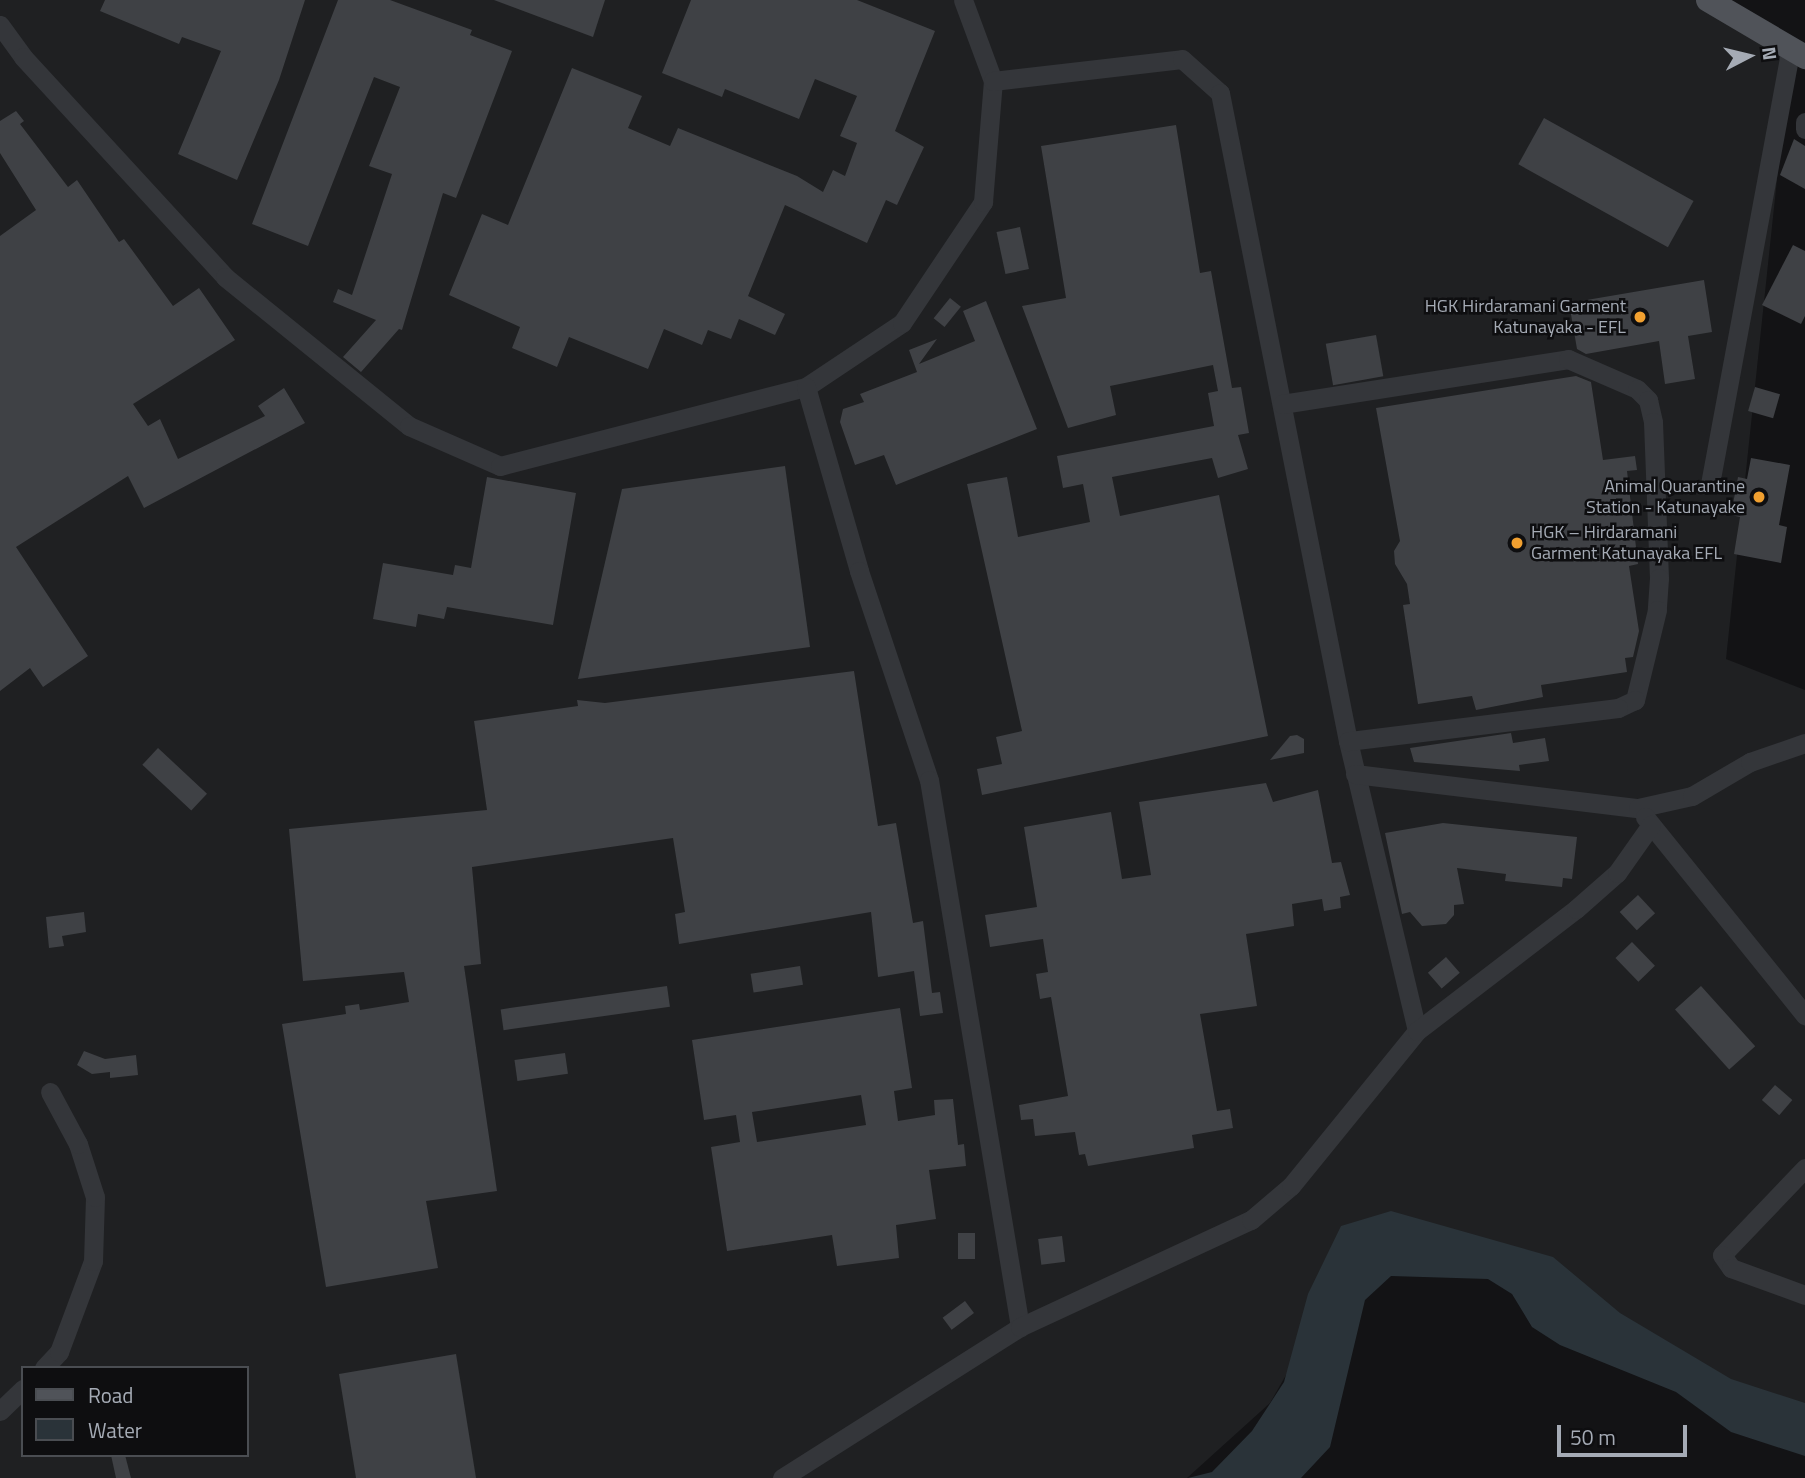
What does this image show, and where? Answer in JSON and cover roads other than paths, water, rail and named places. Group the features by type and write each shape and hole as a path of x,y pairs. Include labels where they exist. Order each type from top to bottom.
{"main road":[{"path":"1709,0 1798,52"}],"lane":[{"path":"0,25 23,57 225,277 409,426 500,466 806,387 902,323 983,202 993,81 963,0"},
{"path":"1710,484 1798,52"},
{"path":"993,81 1182,59 1220,93 1348,741 1418,1031"},
{"path":"1805,122 1805,129"},
{"path":"1282,404 1568,359 1637,389 1648,400 1653,422 1659,578 1657,610 1635,700 1618,708 1348,741"},
{"path":"806,387 859,571 929,780 1020,1327"},
{"path":"1355,774 1638,808 1692,796 1750,762 1805,743"},
{"path":"1638,808 1805,1015"},
{"path":"782,1478 1020,1327 1251,1220 1291,1186 1418,1031 1576,909 1617,873 1651,825"},
{"path":"46,1366 59,1352 93,1262 95,1197 78,1144 50,1092"},
{"path":"1805,1168 1722,1255 1731,1268 1805,1295"},
{"path":"0,1411 21,1391"}],"water":[{"path":"1391,1211 1553,1257 1620,1313 1731,1379 1805,1403 1805,1456 1731,1432 1676,1392 1560,1345 1532,1327 1512,1294 1488,1279 1391,1276 1365,1300 1330,1447 1301,1478 1188,1478 1212,1472 1252,1431 1284,1382 1308,1294 1341,1226"}],"place":[{"name":"HGK Hirdaramani Garment Katunayaka - EFL","path":"1640,317"},
{"name":"Animal Quarantine Station - Katunayake","path":"1759,497"},
{"name":"HGK – Hirdaramani Garment Katunayaka EFL","path":"1517,543"}]}
